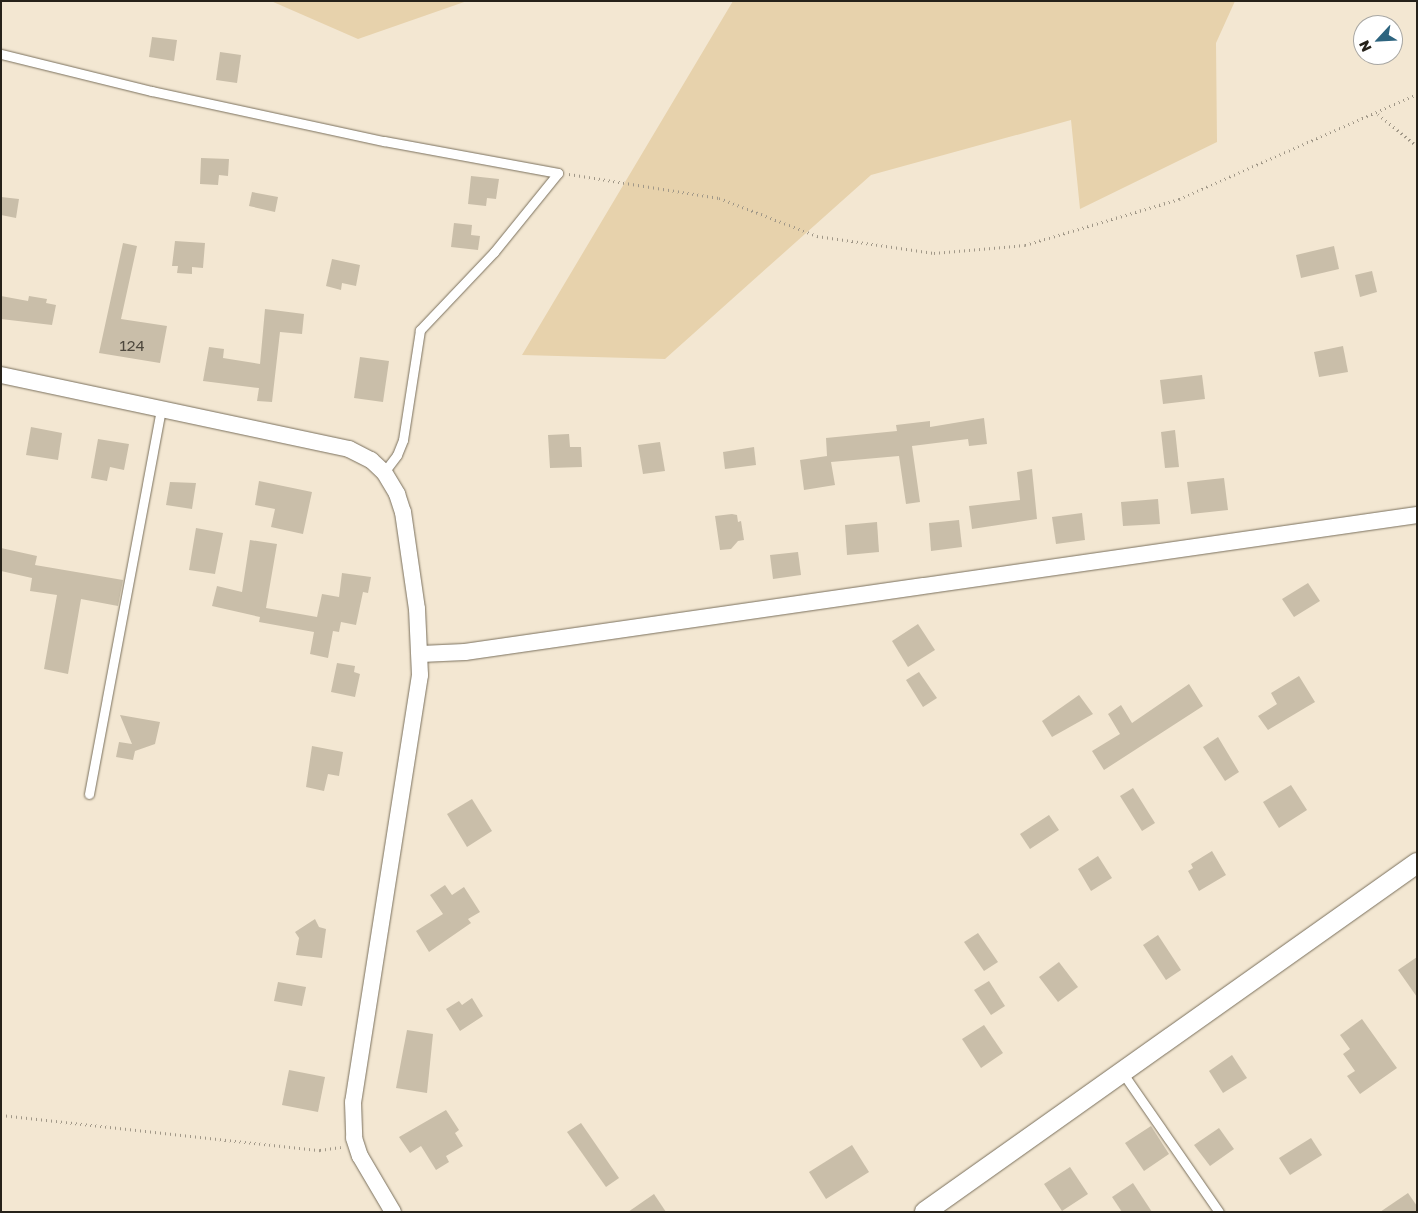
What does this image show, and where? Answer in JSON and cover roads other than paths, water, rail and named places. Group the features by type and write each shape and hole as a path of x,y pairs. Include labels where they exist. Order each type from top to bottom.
{"street":[{"path":"1,375 349,448 371,460 384,472 403,512 421,654 418,702 353,1102 356,1146 394,1212"},
{"path":"421,654 465,652 1417,515"},
{"path":"925,1212 1417,862"}],"lane":[{"path":"1,54 152,91 384,141 558,173 494,252 420,330 402,440 397,455 384,472"},
{"path":"89,794 161,408"},
{"path":"1122,1072 1219,1212"}]}
